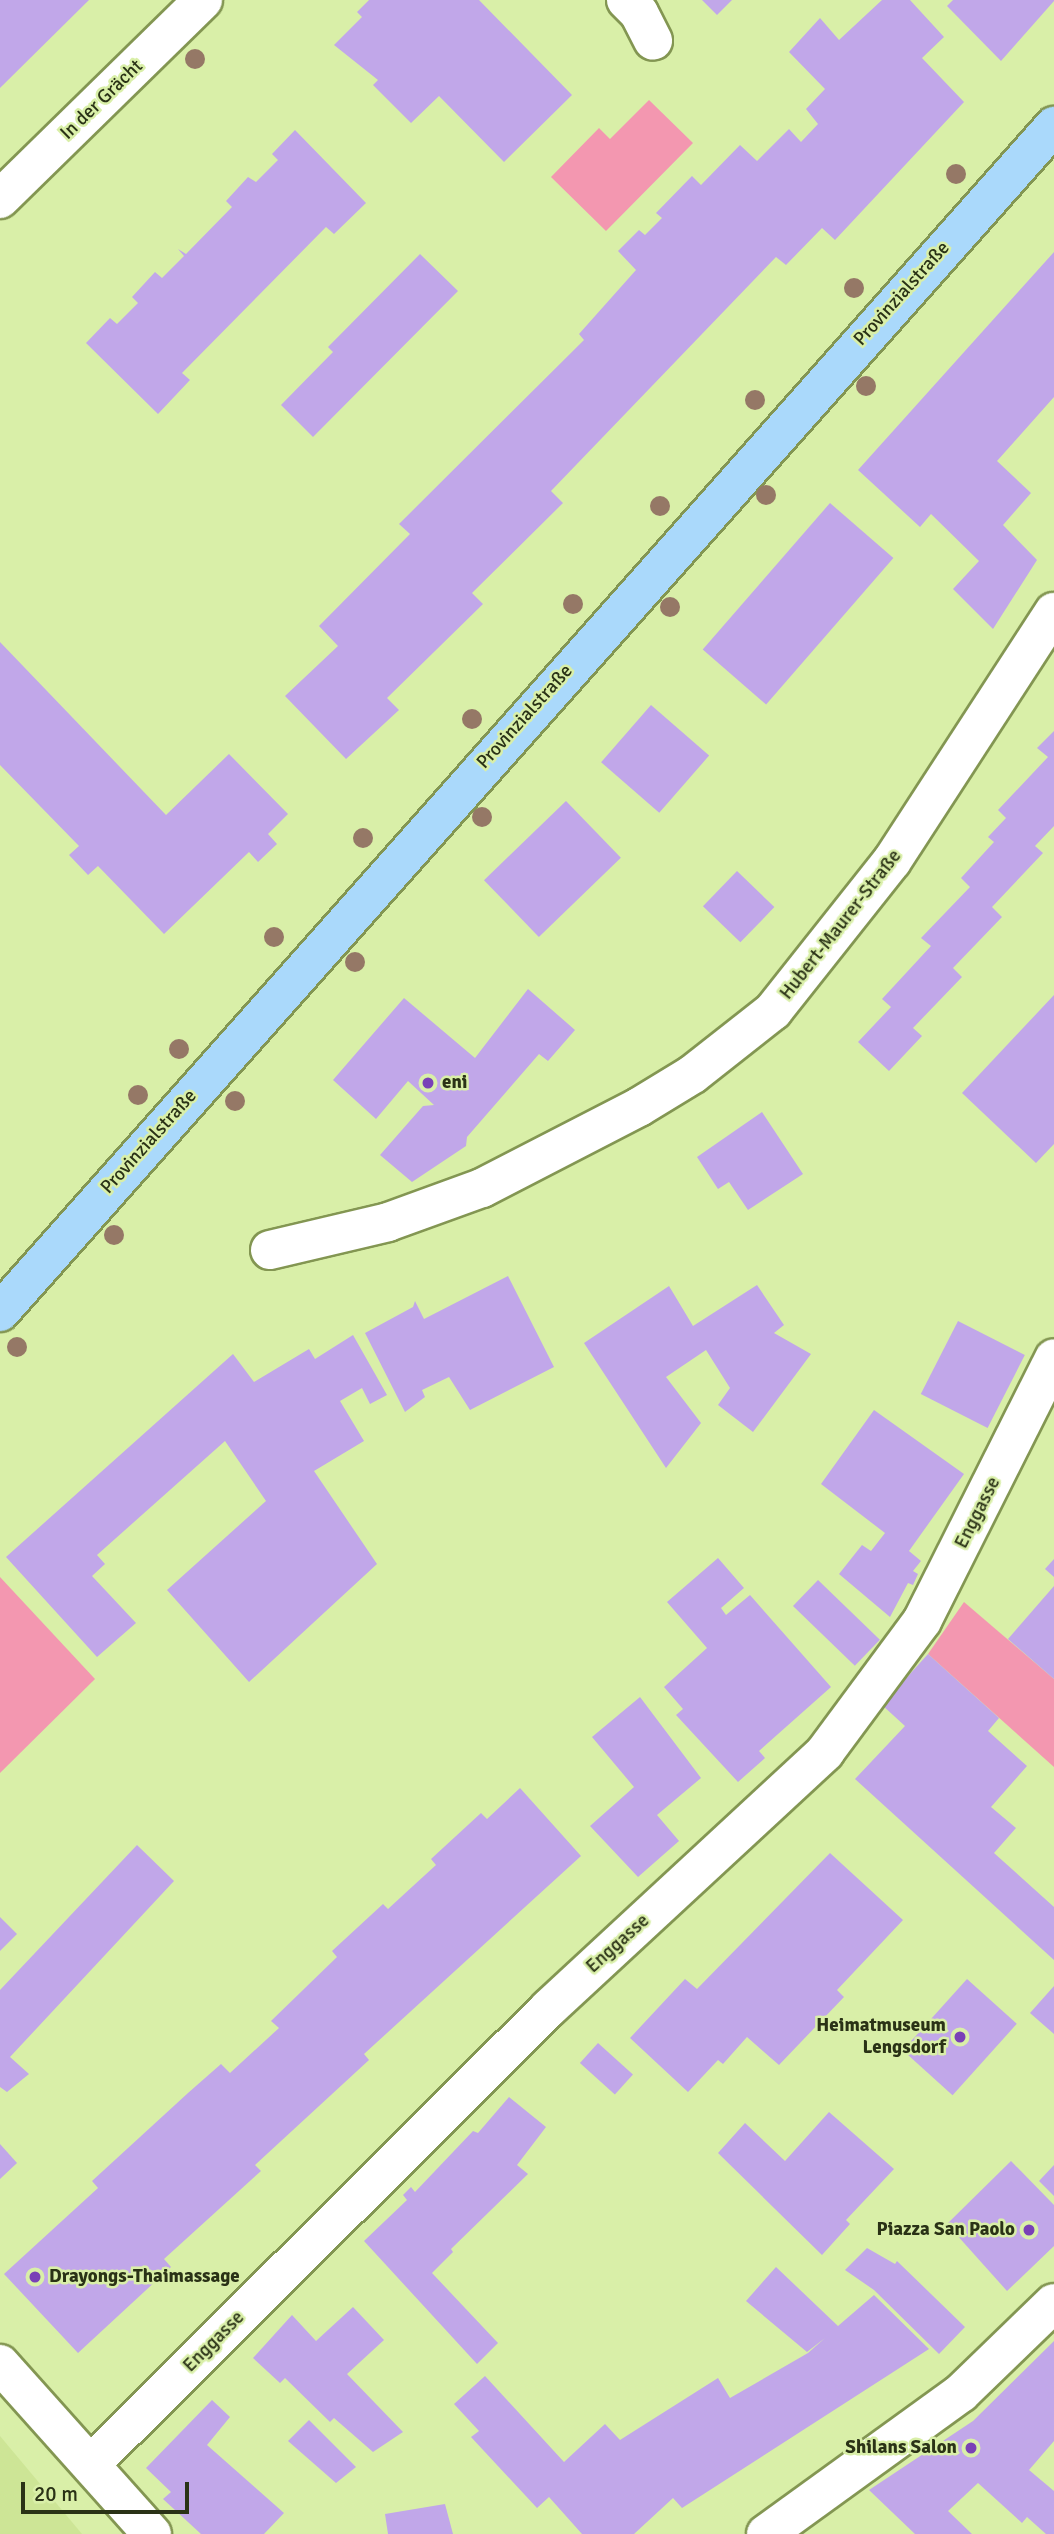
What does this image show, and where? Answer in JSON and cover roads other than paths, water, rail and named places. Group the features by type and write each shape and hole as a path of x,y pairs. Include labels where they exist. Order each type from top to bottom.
{"main road":[{"name":"Provinzialstraße","path":"0,1312 1054,126"}],"street":[{"name":"In der Grächt","path":"0,199 203,0"},
{"path":"626,0 639,13 653,41"},
{"name":"Hubert-Maurer-Straße","path":"270,1250 388,1222 482,1188 639,1107 694,1074 773,1012 892,861 1054,612"},
{"name":"Enggasse","path":"91,2464 549,2008 825,1752 922,1621 1054,1358"},
{"path":"766,2534 961,2393 1054,2303"},
{"path":"0,2364 152,2534"}],"place":[{"name":"eni","path":"428,1083"},
{"name":"Heimatmuseum Lengsdorf","path":"960,2037"},
{"name":"Piazza San Paolo","path":"1029,2230"},
{"name":"Drayongs-Thaimassage","path":"35,2277"},
{"name":"Shilans Salon","path":"971,2448"}]}
